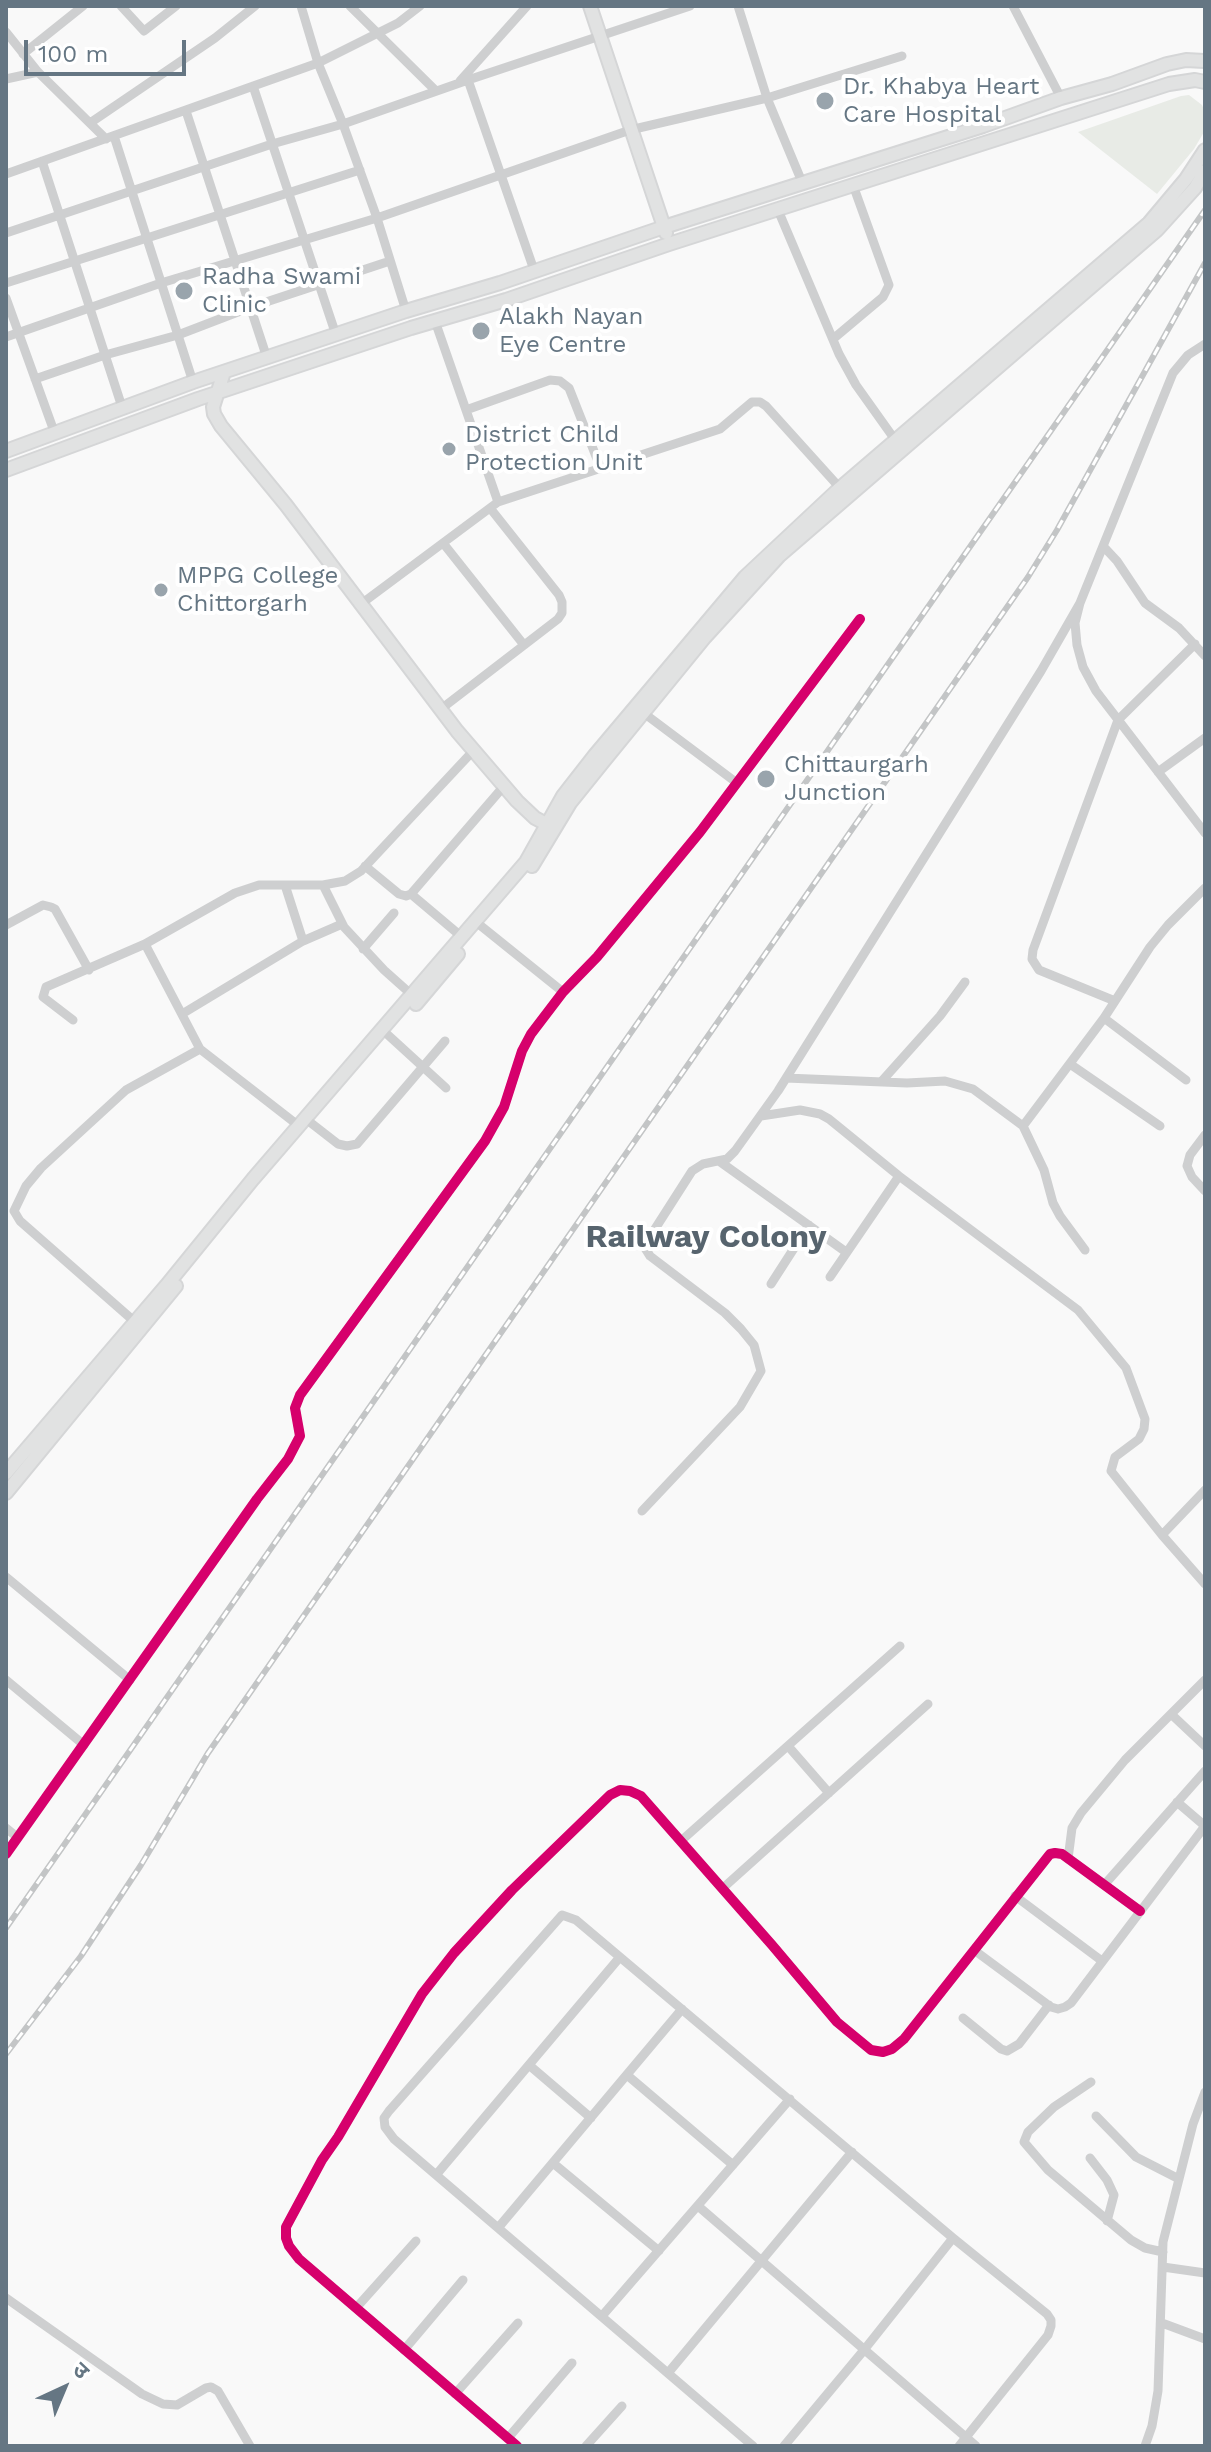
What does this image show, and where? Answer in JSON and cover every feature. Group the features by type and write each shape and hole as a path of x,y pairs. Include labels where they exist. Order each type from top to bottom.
{"main road":[{"path":"590,6 669,244"},
{"path":"6,451 193,382 406,311 1167,64 1204,60 1205,80 1169,84 669,244 216,393 6,470"},
{"path":"639,710 779,556 1149,223 1186,179 1205,150"},
{"path":"6,1473 526,862 639,710 745,577 840,488 899,445 1157,230 1195,188 1205,171"},
{"path":"224,372 216,393 214,414 221,426 286,505 474,750 535,818 550,826"},
{"path":"6,1493 305,1125 388,1035 532,867 550,826"}],"street":[{"path":"23,54 83,6"},
{"path":"121,6 144,31 176,6"},
{"path":"90,123 215,38 255,6"},
{"path":"301,6 318,63 377,218 406,311"},
{"path":"350,6 436,91"},
{"path":"6,174 318,63 398,23 420,6"},
{"path":"463,82 527,6"},
{"path":"6,233 272,144 343,124 690,6"},
{"path":"738,6 767,98 802,182"},
{"path":"1013,6 1061,98"},
{"path":"6,32 38,72 90,123 110,138 132,191 193,382"},
{"path":"6,337 161,283 377,218 630,130 767,98 902,56"},
{"path":"6,79 38,72"},
{"path":"463,82 502,175 534,270"},
{"path":"253,86 336,335"},
{"path":"186,111 267,358"},
{"path":"42,161 122,407"},
{"path":"6,283 360,170"},
{"path":"833,339 883,297 889,285 853,185"},
{"path":"778,210 856,385 899,445"},
{"path":"35,379 178,335 390,261"},
{"path":"6,298 55,434"},
{"path":"435,321 494,505 562,602 562,613 558,619 441,709"},
{"path":"653,1232 692,1171 703,1164 727,1159 761,1116 1041,671 1080,603 1173,373 1188,355 1205,344"},
{"path":"466,410 550,380 560,381 569,388 601,469"},
{"path":"361,604 494,505 720,429 756,401 766,406 840,488"},
{"path":"443,543 524,645"},
{"path":"1103,546 1145,603 1179,628 1205,656"},
{"path":"1080,603 1075,623 1077,645 1083,667 1096,691 1205,833"},
{"path":"6,1854 288,1459 300,1436 295,1408 300,1395 485,1141 504,1107 522,1051 531,1034 563,992 700,832 860,619"},
{"path":"1115,1001 1039,970 1032,959 1033,950 1118,720 1195,644"},
{"path":"639,710 737,783"},
{"path":"1158,772 1205,738"},
{"path":"73,1020 43,997 43,992 54,983 145,944 235,893 259,885 323,885 345,881 365,866 474,750"},
{"path":"365,866 399,894 411,894 504,786"},
{"path":"285,885 303,941"},
{"path":"323,885 342,924 363,949 412,995"},
{"path":"1023,1126 1104,1018 1168,925 1205,888"},
{"path":"411,894 462,937"},
{"path":"6,925 43,905 55,909 89,970"},
{"path":"363,949 394,913"},
{"path":"182,1014 303,941 342,924"},
{"path":"481,926 563,992"},
{"path":"145,944 200,1049 305,1125 338,1144 357,1144 445,1041"},
{"path":"881,1082 940,1016 965,982"},
{"path":"1104,1018 1186,1080"},
{"path":"388,1035 446,1088"},
{"path":"135,1322 20,1221 14,1211 26,1186 41,1168 126,1090 200,1049"},
{"path":"1070,1064 1160,1126"},
{"path":"786,1078 945,1081 973,1089 1023,1126 1044,1170 1053,1203 1085,1250"},
{"path":"761,1116 800,1110 820,1114 1078,1310 1114,1352 1131,1379 1145,1419 1139,1439 1115,1457 1111,1471 1204,1582"},
{"path":"1205,1135 1190,1155 1187,1166 1205,1191"},
{"path":"719,1161 846,1252"},
{"path":"830,1277 899,1176"},
{"path":"771,1284 809,1225"},
{"path":"642,1511 740,1407 761,1371 754,1345 741,1329 725,1313 650,1256 645,1248 646,1242"},
{"path":"1162,1535 1205,1490"},
{"path":"6,1577 130,1680"},
{"path":"682,1840 900,1646"},
{"path":"6,1680 84,1745"},
{"path":"1068,1859 1072,1828 1081,1813 1125,1760 1205,1680"},
{"path":"723,1888 928,1704"},
{"path":"1171,1714 1205,1746"},
{"path":"788,1746 829,1793"},
{"path":"1105,1884 1205,1771"},
{"path":"517,2446 299,2259 289,2246 286,2227 322,2160 422,1994 454,1953 512,1890 610,1795 620,1790 641,1796 837,2022 871,2050 883,2052 892,2049 904,2039 1050,1854 1068,1859 1140,1911"},
{"path":"974,1950 1049,2005 1058,2009 1071,2003 1205,1826 1177,1802"},
{"path":"6,1828 17,1837"},
{"path":"1015,1896 1102,1961"},
{"path":"753,2446 394,2139 385,2127 384,2118 389,2111 562,1915 576,1920 1051,2320 1048,2335 959,2446"},
{"path":"436,2175 620,1957"},
{"path":"963,2018 1007,2051 1019,2044 1049,2005"},
{"path":"498,2228 682,2009"},
{"path":"529,2065 591,2118"},
{"path":"627,2075 733,2165"},
{"path":"1091,2082 1054,2107 1028,2132 1024,2142 1048,2170 1131,2240 1145,2248 1163,2252"},
{"path":"1145,2446 1158,2391 1163,2242 1193,2124 1205,2092"},
{"path":"602,2316 790,2099"},
{"path":"1096,2116 1136,2157 1179,2179"},
{"path":"668,2373 852,2152"},
{"path":"1090,2158 1114,2195 1107,2221"},
{"path":"553,2163 659,2251"},
{"path":"698,2206 976,2446"},
{"path":"784,2446 953,2238"},
{"path":"356,2308 416,2241"},
{"path":"1163,2267 1205,2273"},
{"path":"404,2350 463,2280"},
{"path":"6,2298 142,2394 163,2404 177,2405 206,2388 218,2391 250,2446"},
{"path":"455,2394 518,2323"},
{"path":"1162,2323 1205,2339"},
{"path":"508,2438 572,2363"},
{"path":"586,2446 622,2406"}],"shaded area":[{"path":"1189,95 1202,105 1205,112 1204,132 1157,194 1078,132 1181,96"}],"railway":[{"path":"6,1928 1205,210"},
{"path":"6,2054 81,1956 141,1865 208,1753 1028,577 1205,263"}],"cycle path":[{"path":"6,1854 288,1459 300,1436 295,1408 300,1395 485,1141 504,1107 522,1051 531,1034 563,992 597,957 700,832 860,619"},
{"path":"517,2446 299,2259 289,2246 286,2227 322,2160 422,1994 454,1953 512,1890 610,1795 620,1790 641,1796 837,2022 871,2050 883,2052 904,2039 1050,1854 1062,1854 1140,1911"}],"place":[{"name":"Dr. Khabya Heart Care Hospital","path":"825,101"},
{"name":"Radha Swami Clinic","path":"184,291"},
{"name":"Alakh Nayan Eye Centre","path":"481,331"},
{"name":"District Child Protection Unit","path":"449,449"},
{"name":"MPPG College Chittorgarh","path":"161,590"},
{"name":"Chittaurgarh Junction","path":"766,779"}],"district":[{"name":"Railway Colony","path":"706,1238"}]}
